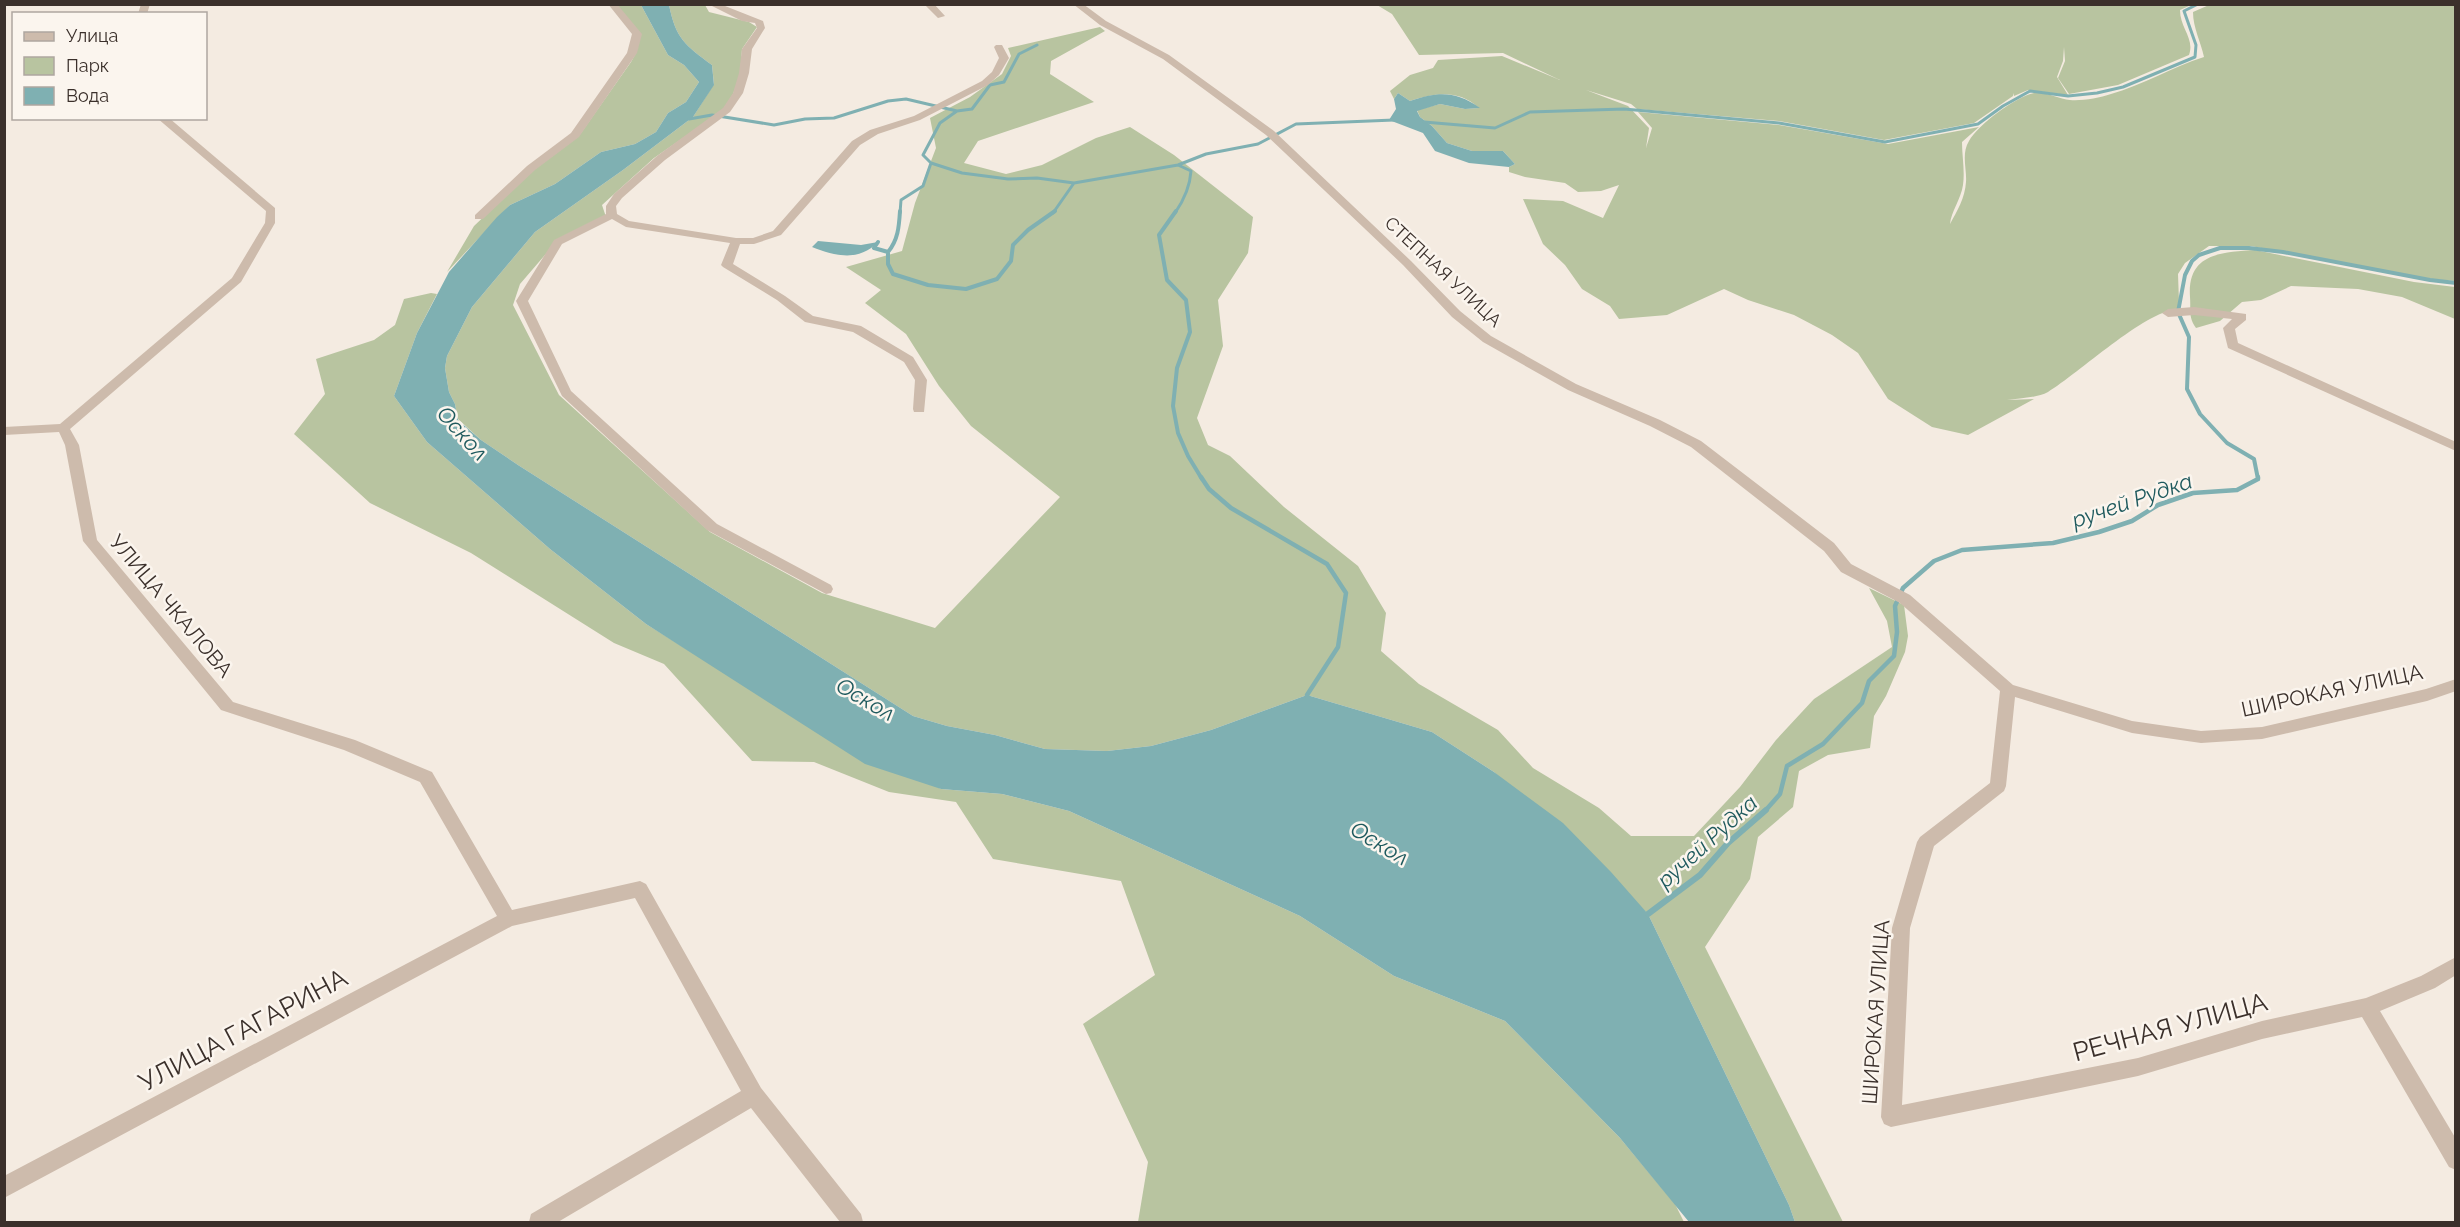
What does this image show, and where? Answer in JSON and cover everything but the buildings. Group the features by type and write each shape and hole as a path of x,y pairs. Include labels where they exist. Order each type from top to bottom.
{"street":[{"path":"479,217 531,168 575,135 632,53 637,34 612,4"},
{"path":"612,215 611,206 618,196 661,158 718,118 727,110 738,93 744,73 747,49 761,28 759,21 745,19 712,4"},
{"path":"927,4 941,16"},
{"name":"СТЕПНАЯ УЛИЦА","path":"1077,4 1103,23 1166,57 1274,136 1407,263 1456,314 1487,339 1572,387 1696,444 1829,547 1846,568 1900,596 2008,689"},
{"path":"612,215 626,224 736,241 754,241 777,232 856,143 874,132 917,118 985,83 996,73 1004,58 999,47"},
{"path":"4,431 63,428 237,280 270,223 271,210 164,120"},
{"path":"612,215 558,242 522,301 566,393 712,527 826,589"},
{"path":"736,241 727,265 781,298 809,319 857,329 909,360 921,380 919,409"},
{"path":"2168,313 2194,311 2242,317 2229,328 2232,345 2456,447"},
{"name":"УЛИЦА ЧКАЛОВА","path":"63,428 72,445 90,541 227,706 349,745 426,777 508,919"},
{"name":"ШИРОКАЯ УЛИЦА","path":"1890,1118 1900,928 1926,842 1998,786 2008,689 2132,727 2201,737 2262,733 2427,695 2456,685"},
{"name":"УЛИЦА ГАГАРИНА","path":"4,1188 508,919 640,889 754,1095"},
{"name":"РЕЧНАЯ УЛИЦА","path":"1890,1118 2138,1067 2262,1030 2367,1007 2428,982 2456,965"},
{"path":"2367,1007 2456,1160"},
{"path":"540,1222 754,1095 853,1222"}],"green space":[{"path":"615,5 641,5 668,55 684,65 699,82 686,102 668,113 656,132 635,144 601,152 555,184 510,205 447,272 474,226 532,171 581,133 631,62 636,53 640,34"},
{"path":"669,5 705,5 709,12 749,22 757,27 742,49 740,75 733,94 722,111 654,158 602,205 606,217 557,241 520,284 513,305 559,395 710,532 822,593 935,628 1060,497 971,426 939,386 906,334 865,303 881,290 846,267 902,251 915,203 936,148 930,118 970,97 1002,74 1011,56 1008,48 1100,27 1105,31 1051,61 1050,74 1094,102 978,141 964,163 1006,174 1042,165 1096,138 1130,127 1174,155 1253,217 1248,253 1218,300 1223,346 1197,418 1208,445 1230,456 1284,507 1358,566 1386,613 1381,651 1419,684 1498,730 1533,768 1599,808 1631,836 1694,836 1740,787 1776,740 1814,699 1892,647 1887,621 1869,588 1904,605 1908,636 1905,652 1886,696 1874,716 1870,748 1828,755 1799,771 1793,807 1758,837 1750,879 1705,947 1843,1222 1795,1222 1789,1205 1648,914 1494,772 1432,732 1307,695 1211,730 1151,746 1107,751 1045,749 913,716 518,465 481,440 458,419 455,404 449,392 445,368 447,356 472,307 535,232 693,117 714,84 712,65 683,40 675,26"},
{"path":"1377,5 2191,5 2180,10 2189,38 2189,55 2118,85 2069,94 2058,78 2065,61 2064,47 2063,61 2057,77 2068,95 2028,90 2014,96 2013,93 2013,96 1974,123 1884,140 1779,121 1637,109 1631,104 1586,90 1628,106 1649,128 1646,148 1652,128 1638,112 1779,125 1888,144 1979,127 1962,142 1963,185 1950,224 1964,193 1967,146 1989,120 2017,100 2034,93 2070,100 2096,98 2135,86 2204,57 2194,24 2193,12 2209,5 2455,5 2455,281 2416,278 2251,246 2209,246 2185,263 2178,274 2177,309 2147,321 2048,392 2033,397 2007,400 2034,399 1968,435 1932,427 1888,399 1858,353 1832,335 1794,315 1748,300 1724,289 1667,315 1619,319 1610,306 1582,289 1565,265 1543,244 1523,199 1563,201 1603,218 1619,185 1601,191 1578,192 1565,183 1525,177 1509,172 1509,167 1515,164 1503,151 1472,151 1447,143 1432,126 1420,117 1417,110 1440,104 1465,109 1479,108 1471,102 1446,94 1410,101 1398,93 1394,99 1390,91 1410,75 1433,68 1438,60 1502,56 1560,80 1503,53 1419,55 1392,14"},
{"path":"2255,250 2414,282 2455,287 2455,319 2402,297 2358,289 2291,286 2261,300 2242,302 2220,321 2196,328 2190,313 2190,283 2200,264 2218,254"},
{"path":"431,293 437,294 417,333 394,396 427,442 550,549 646,624 746,686 941,789 1002,794 1069,811 1300,916 1394,976 1505,1021 1620,1138 1675,1204 1684,1222 1138,1222 1148,1162 1083,1024 1155,975 1121,881 993,859 956,802 889,792 814,762 752,761 664,664 614,643 471,553 370,503 294,434 325,394 316,359 374,340 395,325 404,299"}],"water":[{"name":"Оскол","path":"641,5 669,5 675,26 683,40 712,65 714,85 693,117 535,232 472,307 447,356 445,368 449,392 455,404 458,420 481,440 518,465 913,716 1045,749 1107,751 1151,746 1211,730 1307,695 1432,732 1494,772 1563,823 1648,914 1789,1205 1795,1222 1689,1222 1620,1138 1505,1021 1394,976 1300,916 1069,811 1002,794 941,789 865,764 646,624 550,549 427,442 394,396 417,333 449,272 510,205 555,184 601,152 635,144 656,132 668,113 686,102 699,82 684,65 668,55"},
{"path":"1398,93 1410,101 1446,94 1471,102 1480,108 1465,109 1440,104 1417,111 1420,117 1432,126 1447,143 1472,151 1503,151 1515,164 1509,167 1469,163 1435,151 1423,133 1389,120 1396,109 1394,99"},
{"path":"818,241 861,245 878,242 855,255 838,255 812,247"}],"waterway":[{"path":"1424,122 1495,128 1530,112 1624,109 1779,123 1885,142 1978,124 2003,106 2030,91 2068,96 2097,93 2123,87 2195,57 2196,45 2184,11 2198,4"},
{"path":"957,111 972,109 990,85 1004,82 1019,54 1037,45"},
{"path":"689,119 712,115 774,125 805,119 834,118 888,101 906,99 957,111"},
{"path":"931,163 923,155 940,123 957,111"},
{"path":"1178,165 1206,154 1258,144 1296,124 1394,120"},
{"path":"900,213 901,200 923,186 931,163"},
{"path":"931,163 962,173 1008,179 1037,178 1074,183"},
{"path":"1074,183 1178,165"},
{"path":"1175,213 1186,193 1191,171 1178,165"},
{"path":"1054,212 1074,183"},
{"path":"888,252 896,238 900,211"},
{"path":"1176,211 1159,235 1167,280 1186,300 1190,332 1177,368 1173,406 1178,433 1202,479"},
{"path":"888,252 888,264 893,274 928,285 966,289 997,279 1011,261 1013,245 1028,230 1054,212"},
{"path":"878,242 874,248 888,252"},
{"name":"ручей Рудка","path":"2258,479 2254,459 2227,443 2200,414 2187,389 2189,337 2178,312 2185,275 2192,261 2199,255 2220,248 2249,248 2456,283"},
{"path":"1201,477 1209,489 1231,508 1327,564 1346,593 1338,647 1307,695 1308,698"},
{"name":"ручей Рудка","path":"1765,810 1780,794 1787,766 1823,744 1862,703 1869,681 1894,656 1897,632 1895,606 1903,588 1934,561 1962,550 2053,543 2099,532 2132,521 2158,505 2193,493 2237,490 2258,479"},
{"name":"ручей Рудка","path":"1648,914 1700,875 1728,843 1765,810"}]}
